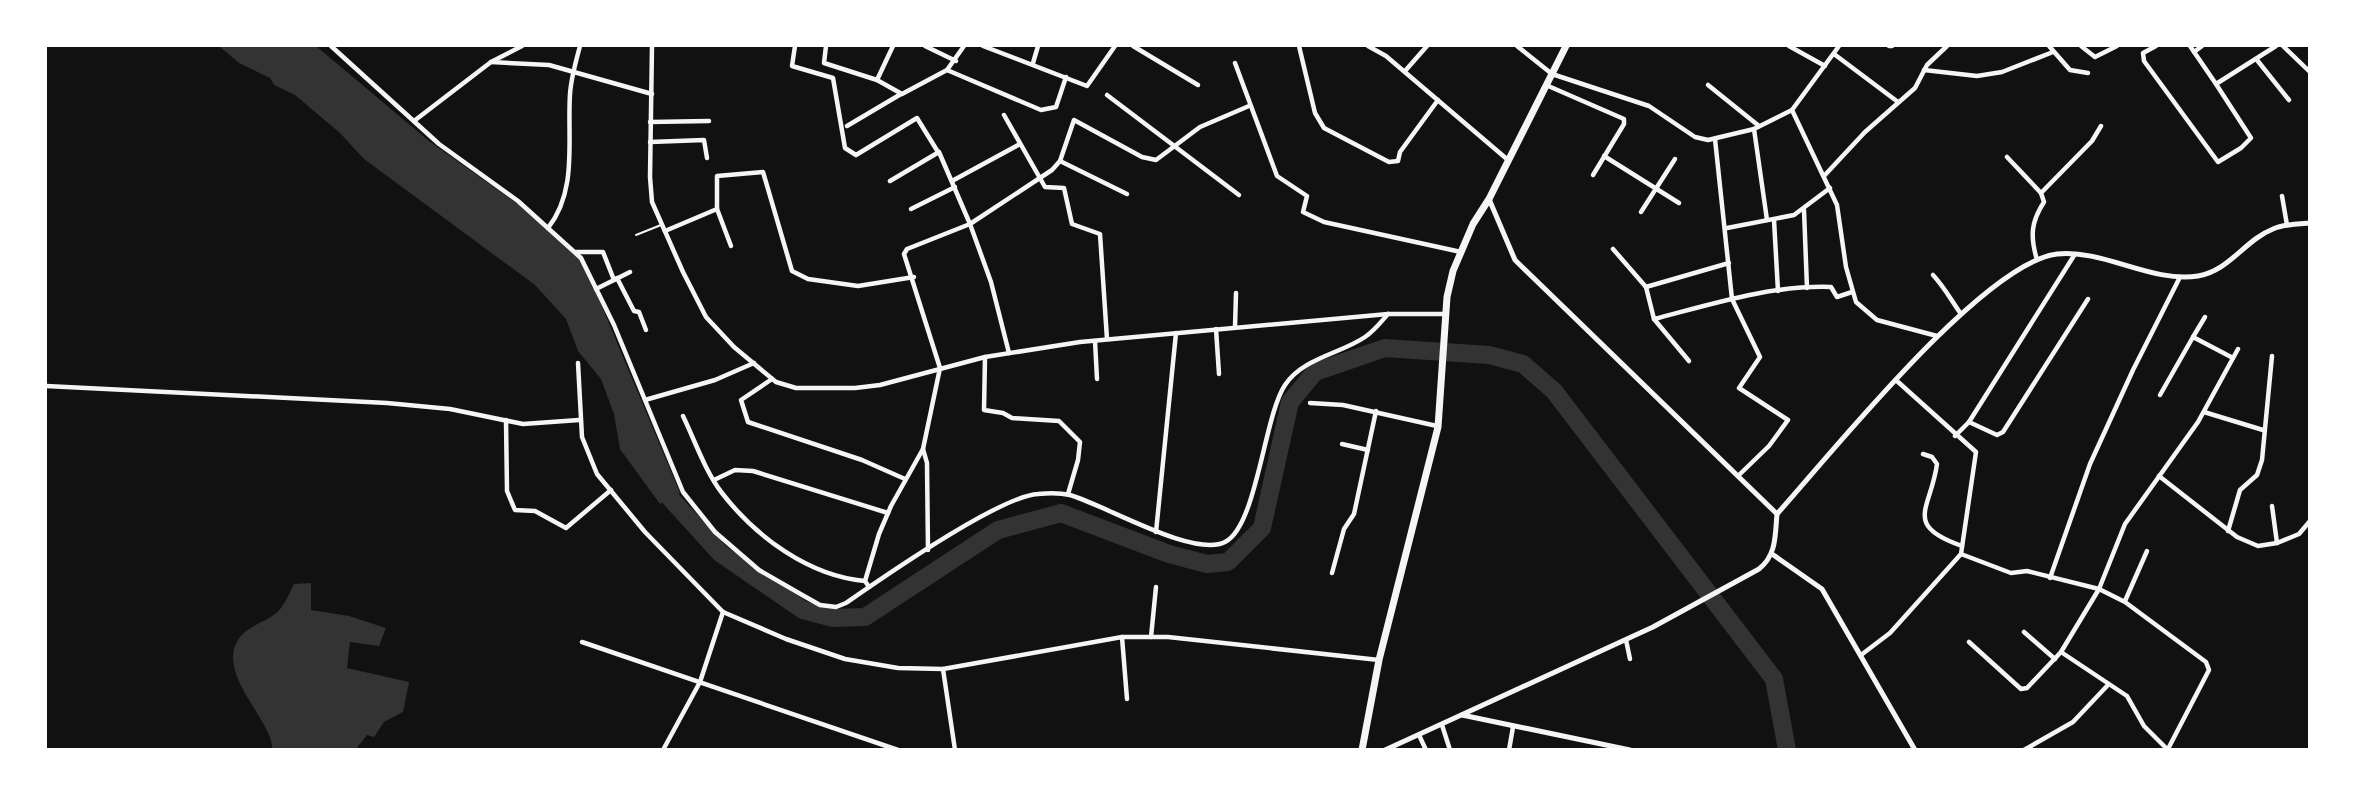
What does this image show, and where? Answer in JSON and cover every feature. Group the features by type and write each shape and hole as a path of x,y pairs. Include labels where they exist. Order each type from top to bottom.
{"main road":[{"path":"1363,750 1379,660 1438,427 1445,317 1453,271 1473,225 1489,200 1566,46"}],"street":[{"path":"331,46 439,144 518,201 575,252 586,265 683,492 715,532 733,547 760,569 820,604 836,607 846,603 998,508 1035,494 1068,494 1129,517 1156,532 1211,545 1226,542 1234,534 1250,500 1273,413 1284,385 1301,368 1365,337 1388,314"},
{"path":"414,121 491,62 522,46"},
{"path":"548,228 564,201 570,156 570,93 580,46"},
{"path":"652,46 650,142 653,202 662,224 706,317 772,379 796,388 855,388 880,385 985,357 1107,339 1388,314 1445,317"},
{"path":"795,46 792,66 833,78 845,148 856,155 917,118 938,152 970,223 991,282 1009,354"},
{"path":"825,46 824,63 877,80 902,94"},
{"path":"877,80 893,46"},
{"path":"925,46 956,61"},
{"path":"847,126 947,70 956,61 964,46"},
{"path":"983,46 1087,86 1115,46"},
{"path":"1032,63 1038,46"},
{"path":"1133,46 1198,85"},
{"path":"1299,46 1315,113 1324,128 1389,162 1398,161 1400,152 1438,100"},
{"path":"1368,46 1405,71 1509,160"},
{"path":"1405,71 1427,46"},
{"path":"1517,46 1552,74 1632,99 1649,106 1695,137 1715,139 1756,128 1792,110 1839,46"},
{"path":"1789,46 1825,66"},
{"path":"1825,176 1919,83 1924,70 1945,46"},
{"path":"2049,46 2070,70 2088,74"},
{"path":"2081,46 2095,57 2117,46"},
{"path":"2156,46 2143,53 2144,61 2218,162 2241,148 2251,135 2190,46"},
{"path":"2194,52 2202,46"},
{"path":"2216,84 2276,46"},
{"path":"2283,46 2309,72"},
{"path":"1924,70 1977,76 2002,72 2053,52"},
{"path":"1834,54 1898,102"},
{"path":"2257,60 2289,100"},
{"path":"491,62 549,65 652,94"},
{"path":"1235,63 1277,177 1307,196 1303,212 1324,222 1461,252"},
{"path":"947,70 1041,110 1056,107 1066,76"},
{"path":"1545,85 1624,119 1625,124 1593,175"},
{"path":"1708,85 1756,128 1767,220"},
{"path":"1108,95 1239,195"},
{"path":"865,581 888,513 923,449 940,368 914,277 904,254 907,249 970,223 1042,178 1060,160 1076,119 1142,157 1160,159 1174,144 1200,127 1249,106"},
{"path":"1792,110 1840,213 1852,292 1856,302 1870,316 1937,336"},
{"path":"1004,115 1045,187 1064,188 1072,224 1100,234 1107,339"},
{"path":"650,122 709,121"},
{"path":"2041,192 2092,141 2101,126"},
{"path":"1715,139 1727,228 1732,299 1760,357 1739,388 1788,420 1769,446 1739,475"},
{"path":"650,142 704,140 707,158"},
{"path":"952,181 1020,144"},
{"path":"891,181 938,152"},
{"path":"1604,156 1679,203"},
{"path":"2007,157 2041,192 2044,202 2035,215 2032,229 2038,260"},
{"path":"1641,212 1675,159"},
{"path":"1060,160 1127,194"},
{"path":"731,246 717,209 717,176 763,172 792,271 808,279 858,286 914,277"},
{"path":"911,209 955,187"},
{"path":"1727,228 1774,220 1804,210 1830,188"},
{"path":"2282,197 2287,225"},
{"path":"1489,200 1515,260 1777,514"},
{"path":"665,231 717,209"},
{"path":"1804,210 1807,288"},
{"path":"1774,220 1777,291"},
{"path":"1385,750 1626,640 1761,567 1772,554 1777,514 1937,336 1961,314 2038,260 2075,253 2180,277 2212,271 2262,234 2287,225 2309,223"},
{"path":"1614,249 1646,287 1654,319 1689,361"},
{"path":"575,252 603,252 634,311 639,312 646,330"},
{"path":"1955,436 1969,422 2075,253"},
{"path":"1646,287 1729,263"},
{"path":"596,289 630,272"},
{"path":"1933,275 1948,291 1949,298 1961,314"},
{"path":"2050,578 2090,464 2180,277"},
{"path":"1654,319 1732,299 1777,291 1831,287 1837,297 1852,292"},
{"path":"1235,327 1236,293"},
{"path":"1969,422 1997,435 2003,432 2088,299"},
{"path":"2160,395 2205,317"},
{"path":"1216,329 1219,374"},
{"path":"1156,532 1176,333"},
{"path":"2193,337 2234,358"},
{"path":"1095,341 1097,379"},
{"path":"1969,642 2021,689 2026,688 2055,659 2099,589 2125,524 2204,412 2238,349"},
{"path":"2228,531 2241,490 2257,475 2262,460 2272,356"},
{"path":"985,357 984,410 1003,413 1012,418 1059,421 1080,442 1068,494"},
{"path":"578,363 579,420 587,454 611,490 645,532 723,612 786,639 845,659 898,668 943,668 1122,636 1379,660"},
{"path":"645,400 715,380 754,363"},
{"path":"772,379 741,400 748,422 862,460 905,479"},
{"path":"1861,655 1890,633 1961,554 1977,455 1972,447 1955,436 1897,381"},
{"path":"46,386 387,402 450,409 523,424 579,420"},
{"path":"1310,403 1333,403 1376,411 1438,427"},
{"path":"1332,573 1344,529 1353,519 1376,411"},
{"path":"2204,412 2263,430"},
{"path":"683,416 714,480 740,512 780,549 814,566 865,581 869,587"},
{"path":"506,420 507,491 515,510 535,511 566,528 611,490"},
{"path":"1342,444 1368,450"},
{"path":"923,449 927,463 928,550"},
{"path":"1923,454 1932,457 1937,464 1923,514 1925,526 1935,535 1962,546"},
{"path":"714,480 735,470 753,471 888,513"},
{"path":"2160,476 2228,531 2258,546 2277,543 2299,534 2309,523"},
{"path":"2272,506 2277,543"},
{"path":"2125,602 2147,551"},
{"path":"1772,554 1822,589 1916,750"},
{"path":"1961,554 2011,573 2027,571 2099,589 2125,602 2209,665 2198,694 2168,749 2144,726 2133,703 2061,652"},
{"path":"1151,637 1156,587"},
{"path":"663,750 700,682 723,612"},
{"path":"2024,632 2055,659"},
{"path":"1122,636 1127,699"},
{"path":"1626,640 1630,659"},
{"path":"582,642 898,750"},
{"path":"943,668 955,750"},
{"path":"2024,750 2073,722 2107,686"},
{"path":"1462,715 1630,750"},
{"path":"1442,725 1450,750"},
{"path":"1509,750 1513,727"},
{"path":"1419,735 1426,750"}],"lane":[{"path":"636,235 662,224"}],"shaded area":[{"path":"219,46 316,46 429,141 532,214 582,259 680,493 660,504 620,449 614,414 601,379 578,351 566,319 535,285 364,159 340,133 295,95 274,85 270,78 239,63"},
{"path":"311,583 311,610 349,616 386,628 379,646 350,642 347,668 409,682 403,712 384,722 374,737 367,735 356,749 272,749 270,738 234,668 233,654 242,635 276,613 294,584"}],"waterway":[{"path":"670,498 720,553 803,610 833,618 865,617 998,530 1061,513 1169,554 1207,564 1228,562 1262,528 1290,402 1315,372 1385,348 1489,355 1523,364 1554,391 1774,679 1787,750"}]}
